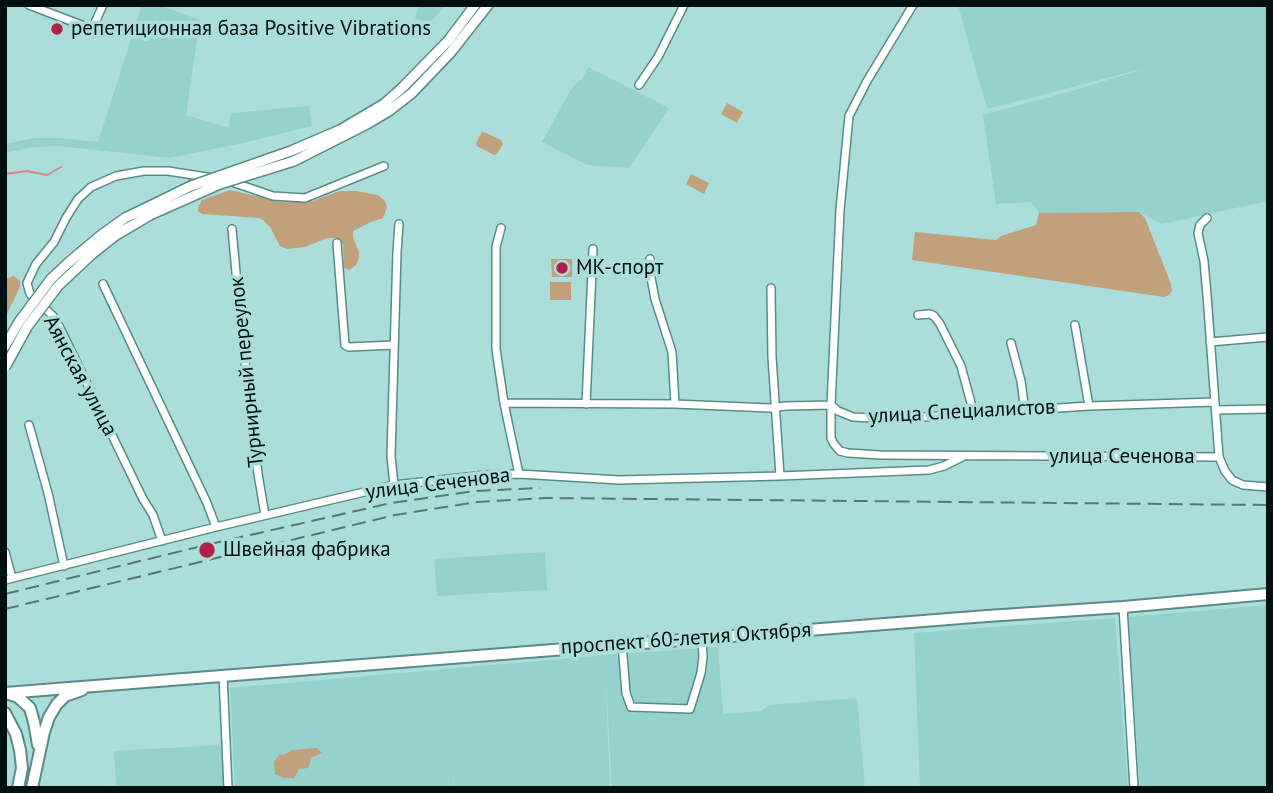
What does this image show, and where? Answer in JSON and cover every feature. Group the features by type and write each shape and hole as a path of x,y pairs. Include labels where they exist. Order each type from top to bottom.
{"highway":[{"name":"проспект 60-летия Октября","path":"5,693 1268,594"},
{"name":"проспект 60-летия Октября","path":"32,788 49,718 57,704 65,696 105,684"},
{"path":"5,693 18,697 30,708 38,738 39,755"},
{"path":"5,713 16,734 20,750 22,768 18,788"}],"main road":[{"path":"293,156 384,104 448,41 475,5"},
{"path":"5,346 19,322 55,283 149,211 293,156 367,124 389,111 412,93 451,52 488,5"},
{"path":"5,367 55,283"}],"street":[{"path":"29,5 92,29 103,5"},
{"path":"639,85 658,57 684,5"},
{"path":"831,405 840,210 849,116 913,5"},
{"name":"Аянская улица","path":"162,541 153,516 60,328 53,316 28,292 30,274 54,242 78,199 104,180 156,170 227,180 273,196 305,198 384,166"},
{"path":"1207,218 1200,225 1198,233 1204,261 1219,457"},
{"path":"394,485 391,456 399,224"},
{"path":"501,228 496,247 496,349 519,474"},
{"name":"Турнирный переулок","path":"232,229 241,327 265,515"},
{"path":"337,243 345,345 394,345"},
{"path":"586,404 593,250"},
{"path":"650,260 655,299 672,352 675,404"},
{"path":"103,284 216,527"},
{"path":"771,288 779,476"},
{"path":"918,315 930,314 940,324 961,366 974,414"},
{"path":"1075,325 1089,406"},
{"path":"1210,342 1268,337"},
{"path":"1011,343 1021,381 1025,411"},
{"name":"улица Специалистов","path":"504,403 675,404 776,408 831,405 853,417 907,418 1089,406 1215,406 1268,409"},
{"name":"улица Сеченова","path":"831,405 831,438 840,451 962,457 1219,457 1232,480 1243,485 1268,487"},
{"path":"29,425 64,566"},
{"name":"улица Сеченова","path":"9,579 394,485 519,474 619,480 929,470 962,457"},
{"path":"5,552 9,579"},
{"path":"1123,607 1134,788"},
{"path":"622,644 626,693 632,707 690,709 701,673 702,638"},
{"path":"223,675 228,788"}],"shaded area":[{"path":"142,5 159,5 200,20 186,115 229,128 231,113 309,106 312,126 170,158 59,146 33,147 5,153 5,144 34,138 98,142"},
{"path":"419,5 445,5 431,22 415,19"},
{"path":"958,5 1268,5 1268,201 1162,224 1139,212 1039,213 1031,202 996,204 983,115 1146,68 987,109"},
{"path":"588,67 669,108 629,168 587,165 542,142 573,86 582,79"},
{"path":"727,103 743,112 737,123 721,114"},
{"path":"482,132 501,140 503,144 497,154 477,146"},
{"path":"691,174 709,183 704,194 686,184"},
{"path":"230,190 282,202 313,201 340,191 356,191 378,195 387,207 383,218 353,231 359,258 356,265 349,270 344,268 343,244 338,238 327,238 305,247 287,249 280,246 270,227 259,218 202,214 198,211 202,200"},
{"path":"1139,212 1145,218 1171,284 1172,291 1164,297 912,260 915,232 996,240 1036,225 1039,213"},
{"name":"МК-спорт","path":"551,259 572,259 572,277 552,277"},
{"path":"14,276 20,281 20,287 5,318 5,279"},
{"path":"550,282 571,282 571,300 550,300"},
{"path":"545,552 547,590 437,596 434,559"},
{"path":"1268,605 1268,788 1140,788 1128,617"},
{"path":"1115,618 1128,788 920,788 914,633"},
{"path":"718,647 723,714 761,711 769,705 857,698 865,788 612,788 605,663 610,787 454,788 452,773 453,788 235,788 230,688"},
{"path":"222,745 224,788 116,788 114,751"},
{"path":"317,748 322,753 312,757 308,768 299,769 294,778 275,774 274,762 279,755 292,750"}],"waterway":[{"path":"5,174 27,171 47,175 61,167"}],"railway":[{"path":"5,594 391,503 474,491 540,488"},
{"path":"5,609 395,515 477,502 546,498 1268,505"}],"place":[{"name":"репетиционная база Positive Vibrations","path":"57,29"},
{"name":"МК-спорт","path":"562,268"},
{"name":"Швейная фабрика","path":"207,550"}]}
